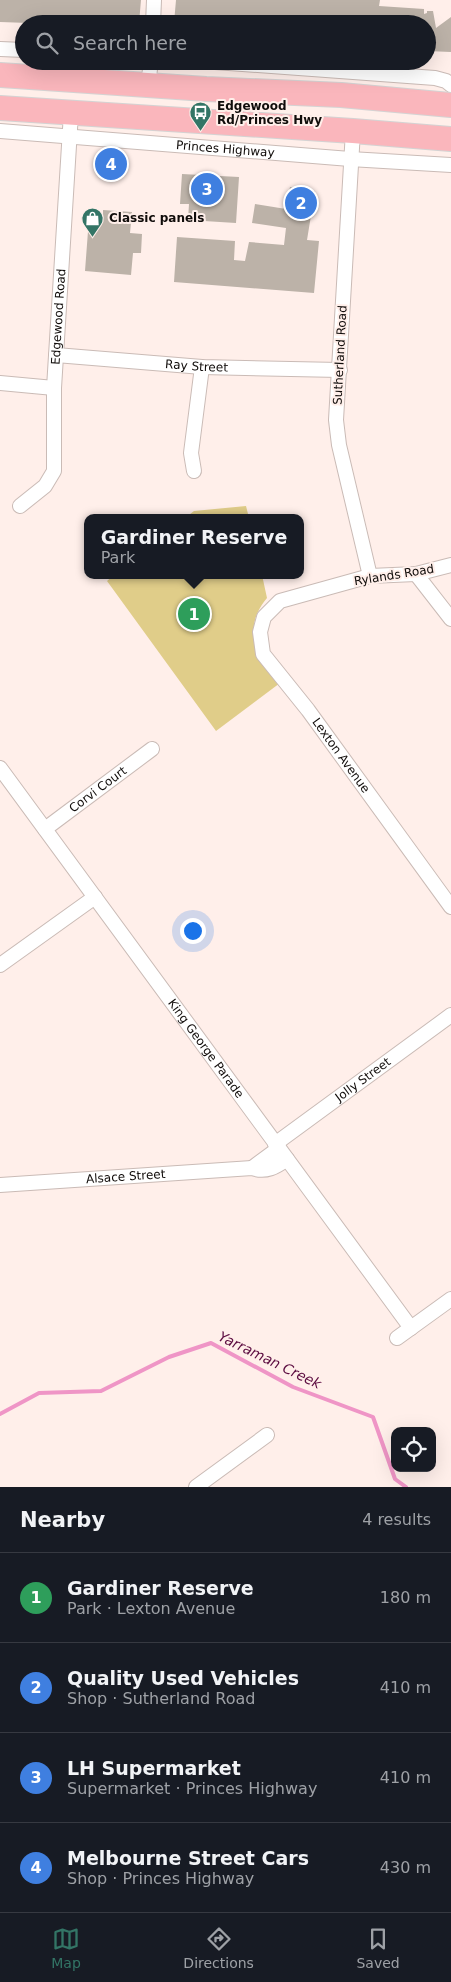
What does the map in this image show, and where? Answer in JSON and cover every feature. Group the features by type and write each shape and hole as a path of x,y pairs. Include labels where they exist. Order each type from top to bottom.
{"highway":[{"path":"0,75 341,95 451,105"},
{"name":"Princes Highway","path":"0,108 451,139"}],"street":[{"path":"153,15 154,0"},
{"path":"0,49 15,50"},
{"path":"148,85 150,70"},
{"path":"325,70 435,78 442,79 451,85"},
{"name":"Edgewood Road","path":"20,506 46,486 54,471 54,388 71,113"},
{"name":"Princes Highway","path":"0,131 350,159 451,165"},
{"name":"Sutherland Road","path":"353,131 336,420 370,576"},
{"name":"Ray Street","path":"56,356 202,367 340,370"},
{"path":"194,471 192,454 202,367"},
{"path":"0,383 54,388"},
{"name":"Rylands Road","path":"280,601 370,576 416,574 451,565"},
{"path":"416,574 451,620"},
{"name":"Lexton Avenue","path":"280,601 264,617 260,632 263,654 308,710 451,907"},
{"name":"Corvi Court","path":"44,829 152,749"},
{"name":"King George Parade","path":"0,768 411,1328"},
{"path":"0,964 95,897"},
{"name":"Jolly Street","path":"280,1150 451,1015"},
{"name":"Alsace Street","path":"0,1186 252,1168 280,1150"},
{"path":"397,1338 451,1299"},
{"path":"196,1487 267,1435"}],"shaded area":[{"path":"246,506 248,514 190,514 194,511"},
{"path":"109,579 263,579 267,598 259,610 255,621 255,642 265,662 280,683 216,731 107,581"}],"building":[{"path":"0,0 141,0 140,15 15,15 15,23 0,22"},
{"path":"176,0 380,0 379,6 424,9 424,14 427,11 433,11 434,15 175,15"},
{"path":"451,17 451,52 436,51 436,28"},
{"path":"182,174 239,177 236,223 188,220 189,204 180,204"},
{"path":"290,187 315,191 307,240 319,241 314,293 174,282 177,237 235,241 234,260 245,261 249,242 284,245 286,228 252,223 255,204 286,209"},
{"path":"103,210 132,212 130,233 142,234 141,253 133,253 131,275 85,271 89,218 103,219"}],"waterway":[{"name":"Yarraman Creek","path":"0,1414 39,1393 101,1391 169,1357 211,1343 293,1387 373,1417 395,1479 406,1487"}],"place":[{"name":"Edgewood Rd/Princes Hwy","path":"201,132"},
{"name":"Melbourne Street Cars","path":"111,164"},
{"name":"LH Supermarket","path":"207,189"},
{"name":"Quality Used Vehicles","path":"301,203"},
{"name":"Classic panels","path":"93,237"},
{"name":"Gardiner Reserve","path":"194,614"}]}
